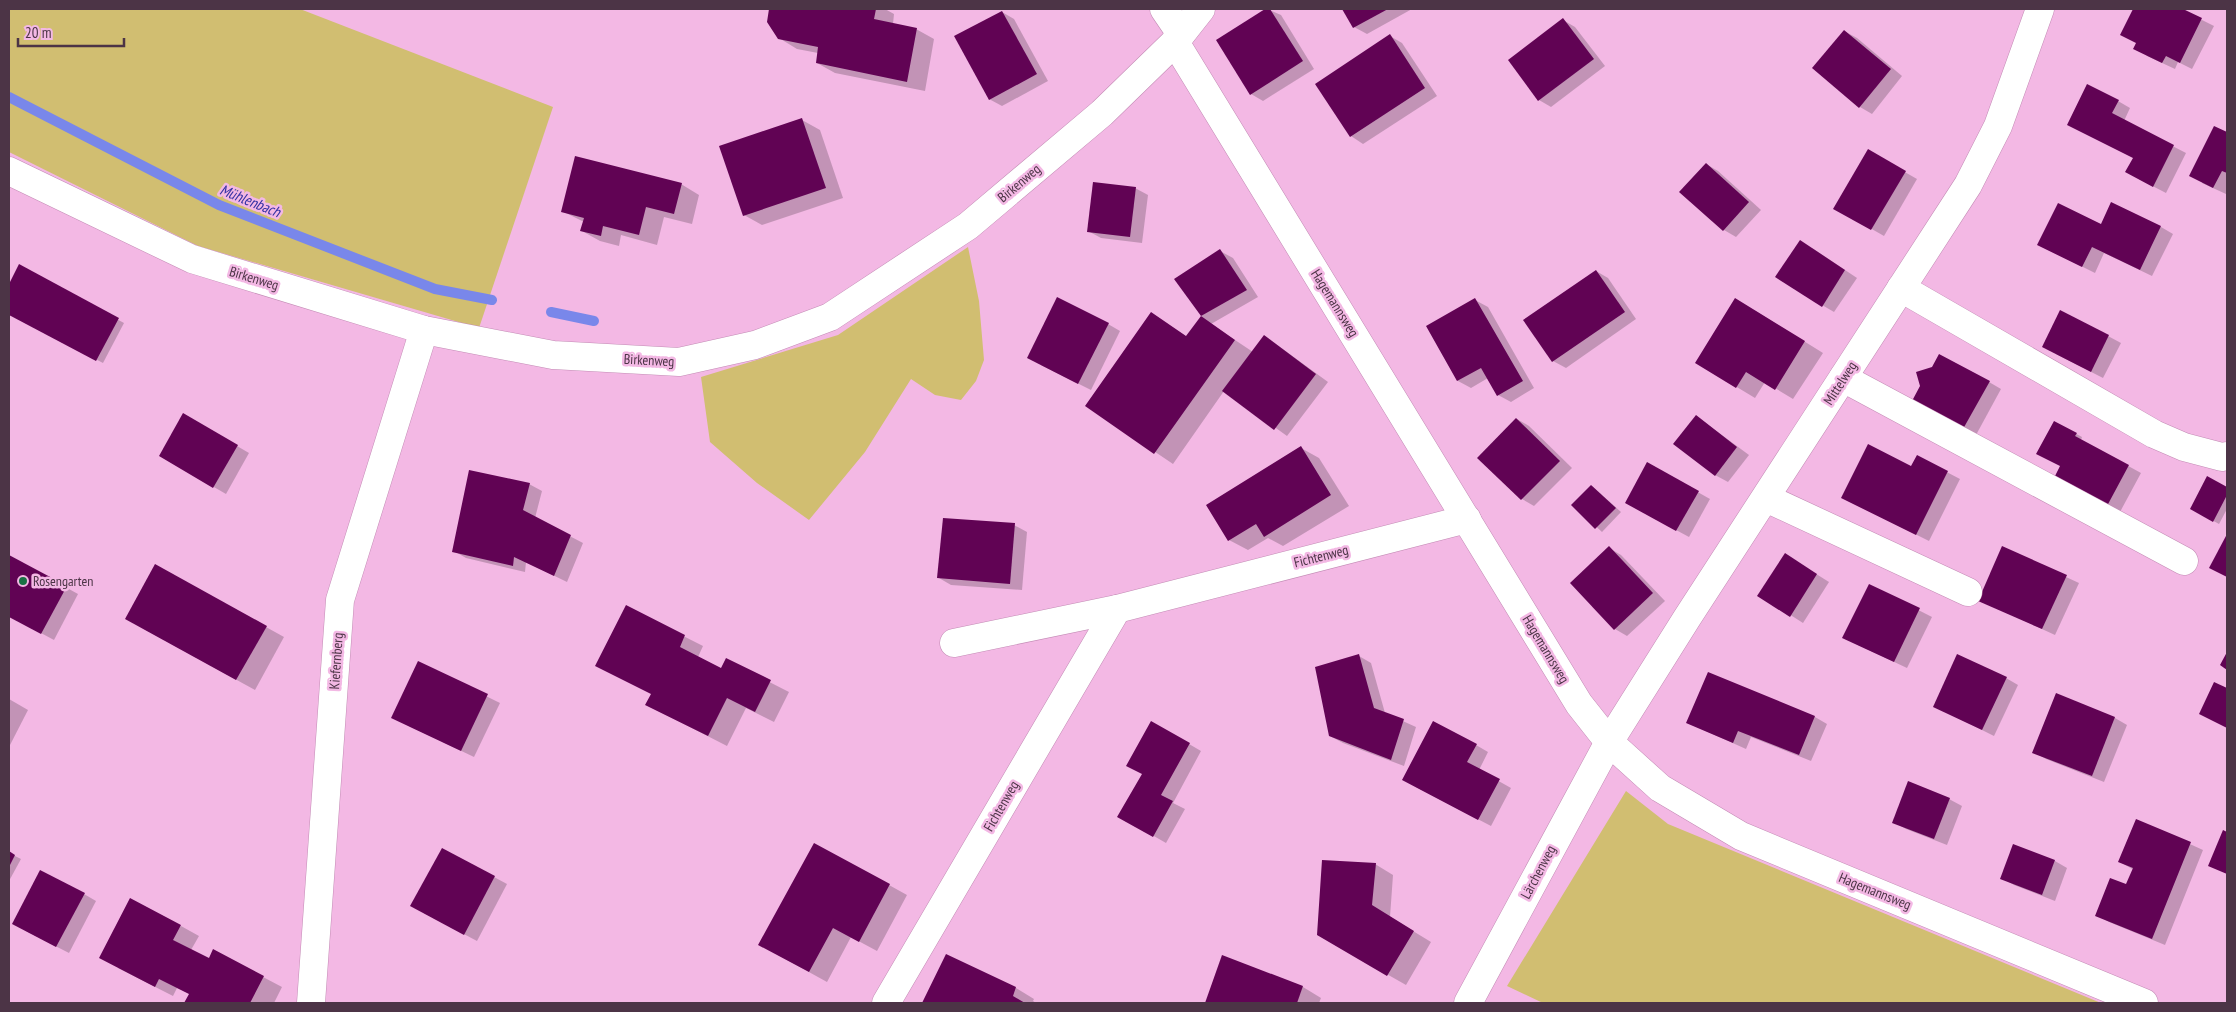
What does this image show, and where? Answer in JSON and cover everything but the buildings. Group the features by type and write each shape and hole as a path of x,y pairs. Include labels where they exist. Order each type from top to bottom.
{"street":[{"name":"Hagemannsweg","path":"1164,9 1178,38 1579,704 1609,742 1660,788 1741,836 2144,1003"},
{"name":"Birkenweg","path":"10,176 192,259 424,330 553,355 679,362 755,345 830,317 968,226 1102,113 1178,38 1201,9"},
{"name":"Mittelweg","path":"1609,742 1687,618 1968,185 1998,126 2040,9"},
{"path":"1901,288 2154,434 2184,447 2222,457 2227,456"},
{"name":"Kiefernberg","path":"311,1003 340,600 424,330"},
{"path":"1843,378 2184,561"},
{"path":"1766,498 1968,592"},
{"name":"Fichtenweg","path":"954,643 1117,609 1467,519"},
{"name":"Fichtenweg","path":"886,1003 1117,609"},
{"name":"Lärchenweg","path":"1468,1003 1609,742"}],"shaded area":[{"path":"9,9 300,9 553,107 479,328 198,246 9,152"},
{"path":"968,247 979,301 984,360 976,381 961,400 935,395 911,379 865,452 809,520 757,483 710,442 701,377 838,335"},
{"path":"1626,791 1668,824 2101,1003 1543,1003 1507,986"}],"waterway":[{"name":"Mühlenbach","path":"9,97 219,205 435,289 492,300"},
{"name":"Mühlenbach","path":"551,312 594,321"}],"place":[{"name":"Rosengarten","path":"23,581"}]}
